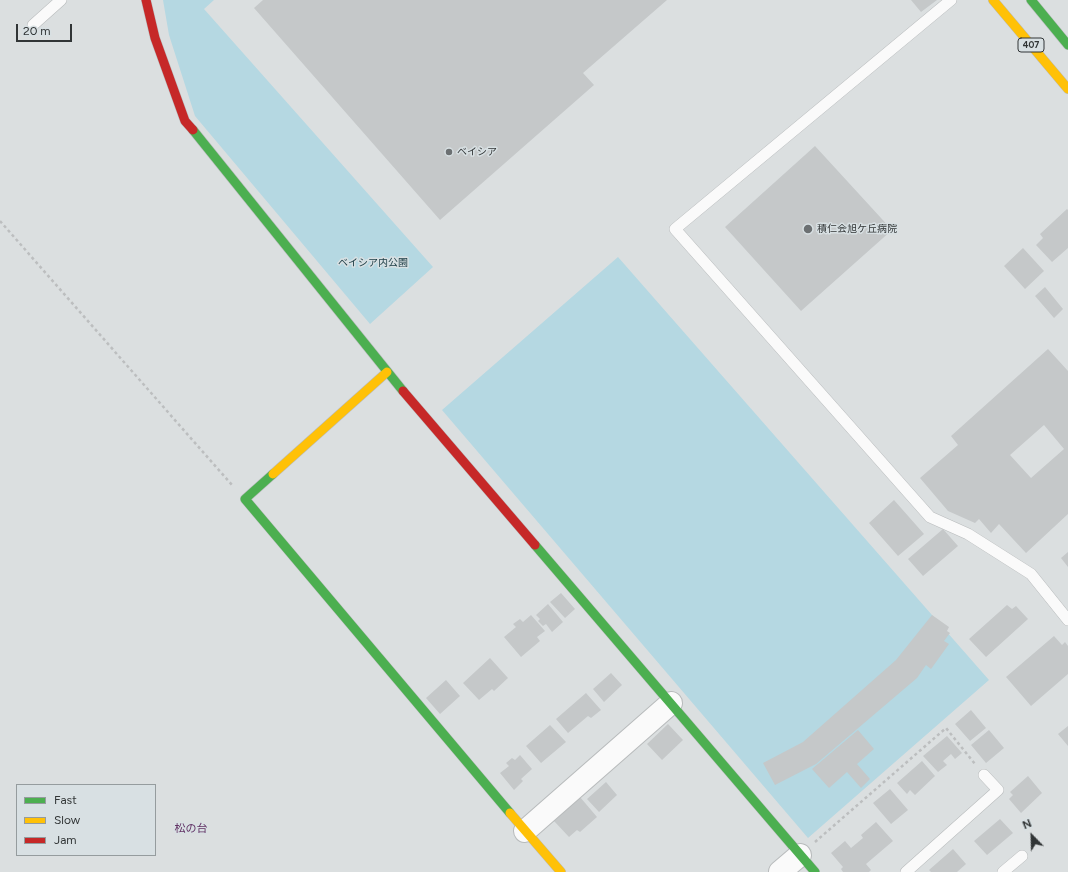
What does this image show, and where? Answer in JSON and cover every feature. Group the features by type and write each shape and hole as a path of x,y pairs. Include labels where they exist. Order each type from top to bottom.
{"main road":[{"path":"146,0 155,38 185,121 387,372 671,703 807,849 815,872"},
{"name":"407","path":"993,0 1068,89"},
{"name":"407","path":"1031,0 1068,44"},
{"path":"387,372 245,499 561,872"}],"street":[{"path":"525,831 671,703"},
{"path":"780,872 807,849"}],"lane":[{"path":"33,25 61,0"},
{"path":"951,0 676,229 930,517 968,534 1031,574 1068,620"},
{"path":"906,872 998,790 984,775"},
{"path":"1003,872 1022,856"}],"path":[{"path":"0,221 245,499"},
{"path":"807,849 946,728 984,775"}],"green space":[{"name":"ベイシア内公園","path":"163,0 214,0 204,9 433,267 370,324 195,116 169,35"},
{"path":"618,257 989,680 808,838 442,410"}],"building":[{"name":"ベイシア","path":"263,0 667,0 583,73 594,85 440,220 254,8"},
{"path":"911,0 937,0 921,12"},
{"name":"積仁会旭ケ丘病院","path":"815,146 892,230 801,311 725,227"},
{"path":"1067,209 1068,248 1052,262 1036,245 1043,238 1040,234"},
{"path":"1023,248 1044,271 1025,289 1004,266"},
{"path":"1045,287 1063,309 1054,318 1035,296"},
{"path":"1048,349 1068,371 1068,514 1026,553 999,524 991,533 979,519 975,523 948,511 920,478 958,445 951,436","holes":["1044,425 1064,449 1031,478 1010,455"]},
{"path":"894,500 924,534 898,556 869,523"},
{"path":"943,529 958,546 923,576 908,559"},
{"path":"1068,552 1068,567 1061,558"},
{"path":"561,593 575,609 565,618 550,602"},
{"path":"548,604 563,622 552,632 546,624 543,626 538,621 540,619 536,615"},
{"path":"1007,605 1012,609 1016,606 1028,619 986,657 969,639"},
{"path":"531,615 545,631 537,637 540,641 521,657 504,637 516,627 513,624 520,619 523,622"},
{"path":"932,615 949,627 947,631 950,633 944,641 949,644 931,669 926,665 917,678 816,764 775,785 763,763 803,742 896,660"},
{"path":"1054,636 1062,645 1065,642 1068,646 1068,674 1031,706 1006,677"},
{"path":"490,658 508,678 494,691 492,689 479,700 463,683"},
{"path":"611,673 622,685 604,702 593,689"},
{"path":"446,680 460,696 440,714 426,698"},
{"path":"586,693 601,710 591,718 588,716 568,733 556,719"},
{"path":"971,710 986,728 970,741 955,724"},
{"path":"668,724 683,740 662,760 647,744"},
{"path":"550,725 566,742 541,763 526,746"},
{"path":"1068,726 1068,746 1058,734"},
{"path":"858,730 874,749 857,764 870,779 861,788 847,772 829,788 812,769"},
{"path":"989,730 1004,748 986,763 971,745"},
{"path":"947,736 962,753 955,759 951,754 943,761 947,765 938,772 923,756"},
{"path":"520,755 532,769 521,779 523,781 514,790 500,773 509,766 506,763 512,758 515,760"},
{"path":"922,761 935,776 915,795 910,790 907,794 897,783"},
{"path":"1028,776 1042,793 1021,813 1009,799 1013,795 1010,792"},
{"path":"606,782 617,795 599,812 587,799"},
{"path":"890,789 908,810 891,824 873,803"},
{"path":"580,797 597,817 580,832 577,830 569,837 554,821"},
{"path":"1000,819 1013,833 987,855 974,841"},
{"path":"876,822 893,841 866,864 871,870 869,872 843,872 841,869 843,867 831,853 845,841 851,848 863,838 861,835"},
{"path":"953,849 966,864 957,872 931,872 929,870"}],"traffic: fast":[{"path":"1031,0 1068,45"},
{"path":"193,130 403,391"},
{"path":"273,474 245,499 510,813"},
{"path":"535,545 815,872"}],"traffic: slow":[{"path":"993,0 1068,89"},
{"path":"273,474 387,372"},
{"path":"510,813 561,872"}],"traffic: jam":[{"path":"146,0 155,38 185,121 193,130"},
{"path":"403,391 535,545"}],"place":[{"name":"ベイシア","path":"449,152"},
{"name":"積仁会旭ケ丘病院","path":"808,229"}],"district":[{"name":"松の台","path":"191,829"}]}
